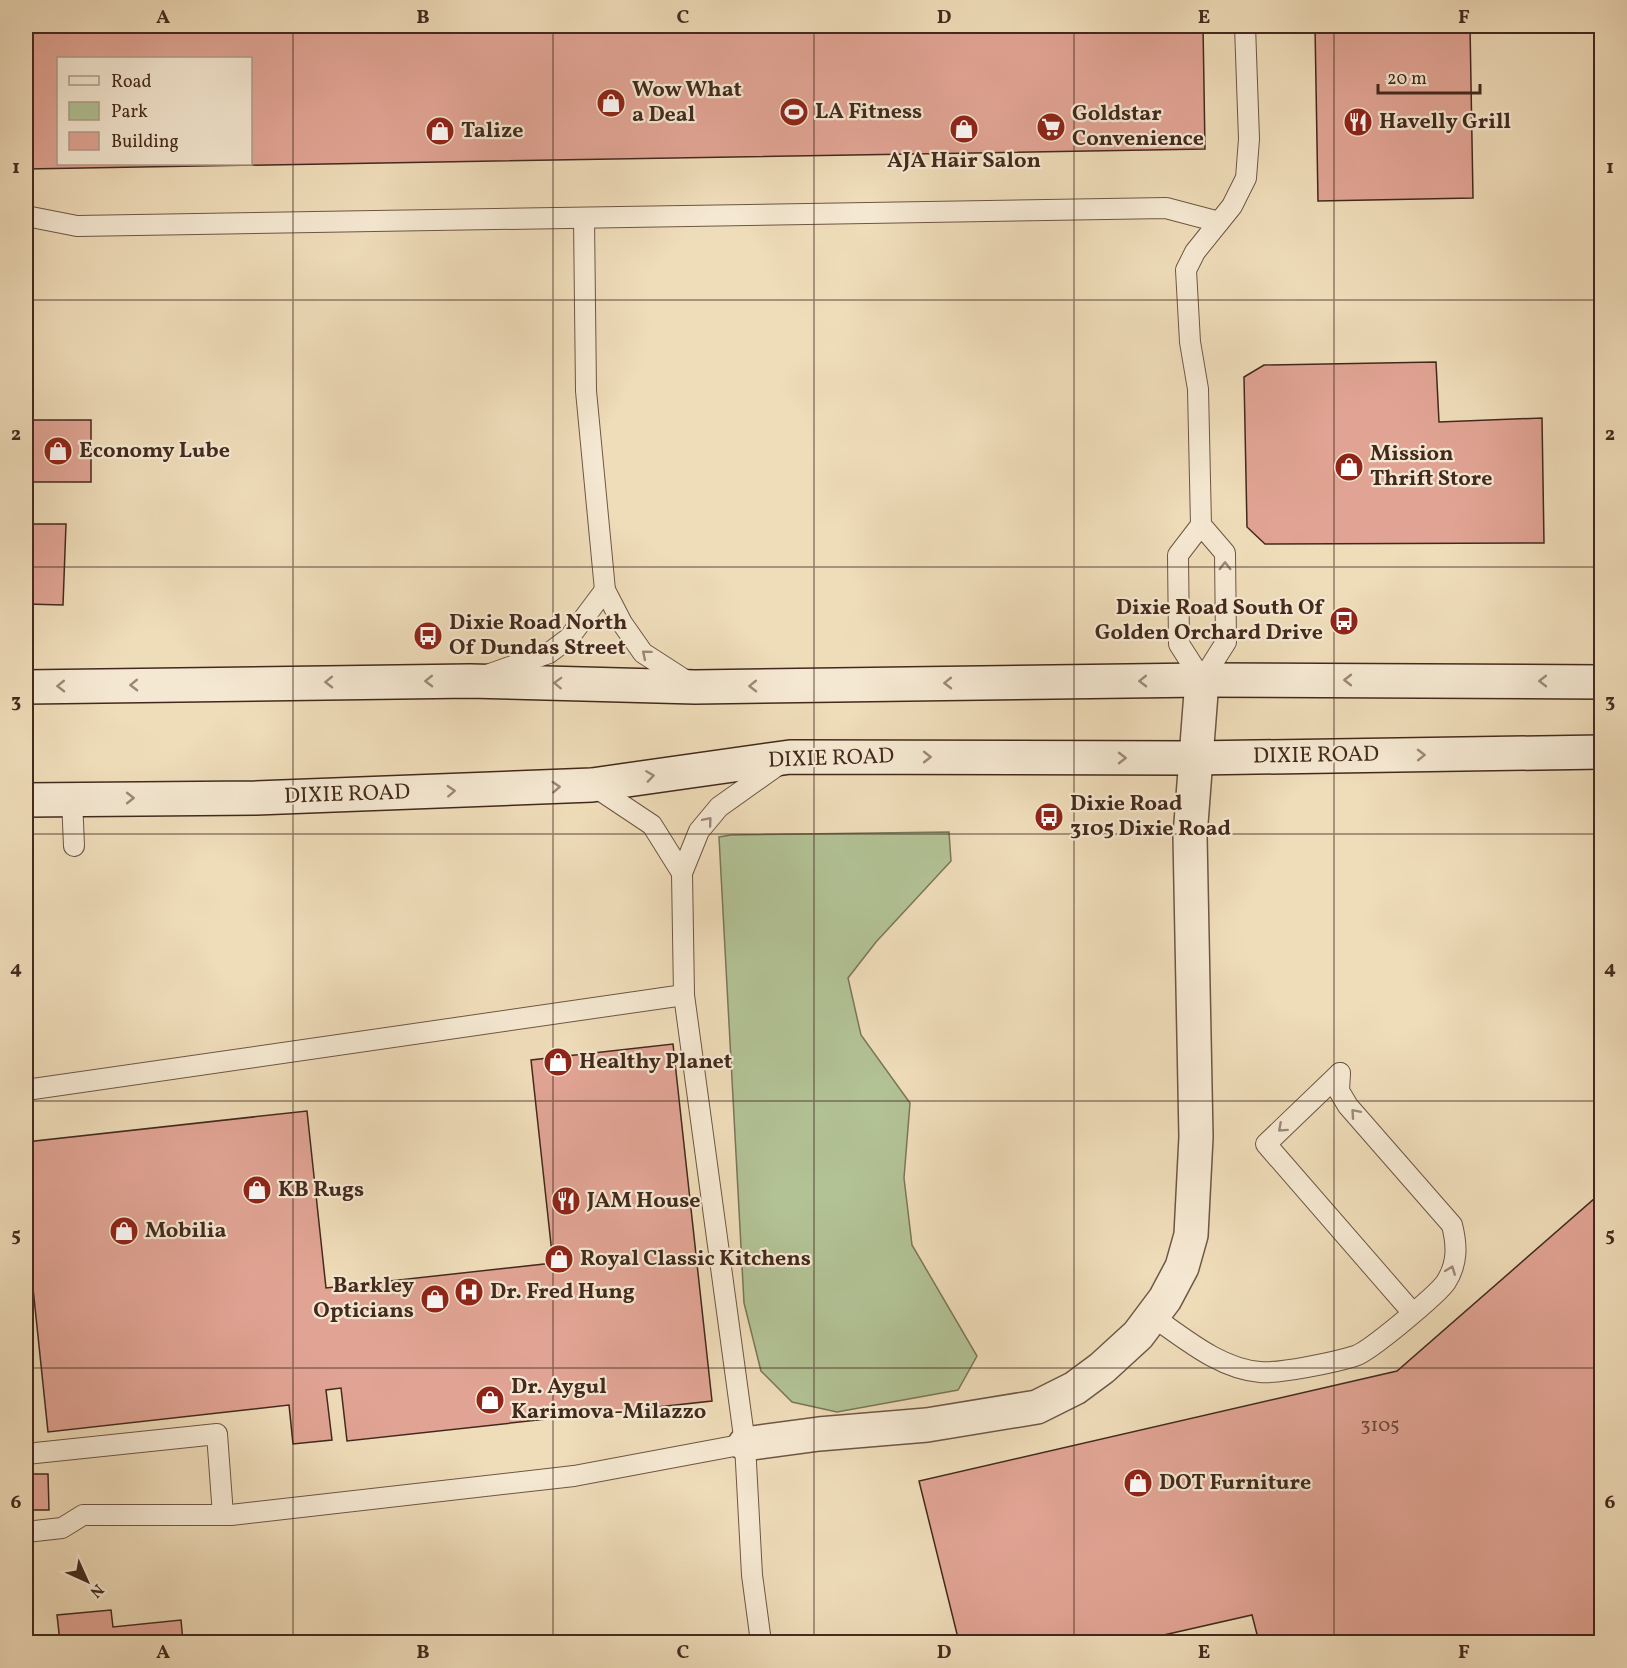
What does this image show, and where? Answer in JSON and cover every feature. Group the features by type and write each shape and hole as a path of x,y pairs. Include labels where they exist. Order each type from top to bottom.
{"main road":[{"path":"26,687 470,681 695,687 1202,680 1602,681"},
{"path":"745,1444 819,1434 927,1425 1037,1407 1075,1388 1102,1368 1138,1335 1165,1299 1182,1267 1191,1235 1196,1137 1190,836 1194,758 1202,680"},
{"name":"DIXIE ROAD","path":"26,800 268,798 592,785 790,756 1194,758 1602,752"}],"lane":[{"path":"1201,525 1225,553 1226,642 1202,680 1179,644 1178,555 1201,525 1198,389 1190,342 1186,270 1195,252 1232,206 1246,178 1249,139 1245,26"},
{"path":"26,216 77,226 1166,208 1219,222"},
{"path":"584,218 586,391 606,590 622,623 643,653 695,687"},
{"path":"470,681 549,653 569,638 606,590"},
{"path":"761,1642 752,1575 745,1444 684,995 682,873 699,831 719,807 790,756"},
{"path":"592,785 652,825 682,873"},
{"path":"72,799 74,846"},
{"path":"26,1090 684,995"},
{"path":"1152,1316 1201,1350 1242,1368 1262,1372 1355,1356 1377,1343 1446,1282 1458,1245 1452,1225 1348,1106 1339,1091 1340,1073 1266,1144 1412,1312"},
{"path":"26,1454 217,1434 223,1515"},
{"path":"26,1532 62,1528 83,1515 223,1515 574,1476 745,1444"}],"green space":[{"path":"949,832 951,861 876,942 848,978 861,1035 910,1103 904,1178 912,1245 977,1356 958,1390 837,1412 792,1402 761,1371 744,1303 719,837"}],"building":[{"path":"26,26 1203,26 1205,149 26,169"},
{"path":"1315,26 1470,26 1473,198 1318,201"},
{"path":"1436,362 1439,422 1542,418 1544,543 1265,544 1247,527 1244,377 1264,365"},
{"name":"Economy Lube","path":"26,420 91,420 91,482 26,482"},
{"path":"26,524 66,524 63,605 26,604"},
{"path":"673,1044 712,1401 347,1441 341,1388 326,1390 332,1440 293,1444 289,1405 48,1432 26,1221 26,1142 307,1111 326,1288 553,1263 531,1060"},
{"path":"1602,1192 1602,1642 1259,1642 1252,1615 1133,1642 959,1642 919,1481 1397,1371"},
{"path":"26,1474 48,1474 49,1510 26,1510"},
{"path":"111,1610 113,1627 181,1620 183,1642 60,1642 57,1615"}],"place":[{"name":"Wow What a Deal","path":"611,103"},
{"name":"LA Fitness","path":"794,112"},
{"name":"Havelly Grill","path":"1358,122"},
{"name":"Goldstar Convenience","path":"1051,127"},
{"name":"AJA Hair Salon","path":"964,129"},
{"name":"Talize","path":"440,131"},
{"name":"Economy Lube","path":"58,451"},
{"name":"Mission Thrift Store","path":"1349,467"},
{"name":"Dixie Road South Of Golden Orchard Drive","path":"1344,621"},
{"name":"Dixie Road North Of Dundas Street","path":"428,636"},
{"name":"Dixie Road 3105 Dixie Road","path":"1049,817"},
{"name":"Healthy Planet","path":"558,1062"},
{"name":"KB Rugs","path":"257,1190"},
{"name":"JAM House","path":"566,1201"},
{"name":"Mobilia","path":"124,1231"},
{"name":"Royal Classic Kitchens","path":"559,1259"},
{"name":"Dr. Fred Hung","path":"469,1292"},
{"name":"Barkley Opticians","path":"435,1299"},
{"name":"Dr. Aygul Karimova-Milazzo","path":"490,1400"},
{"name":"DOT Furniture","path":"1138,1483"}]}
